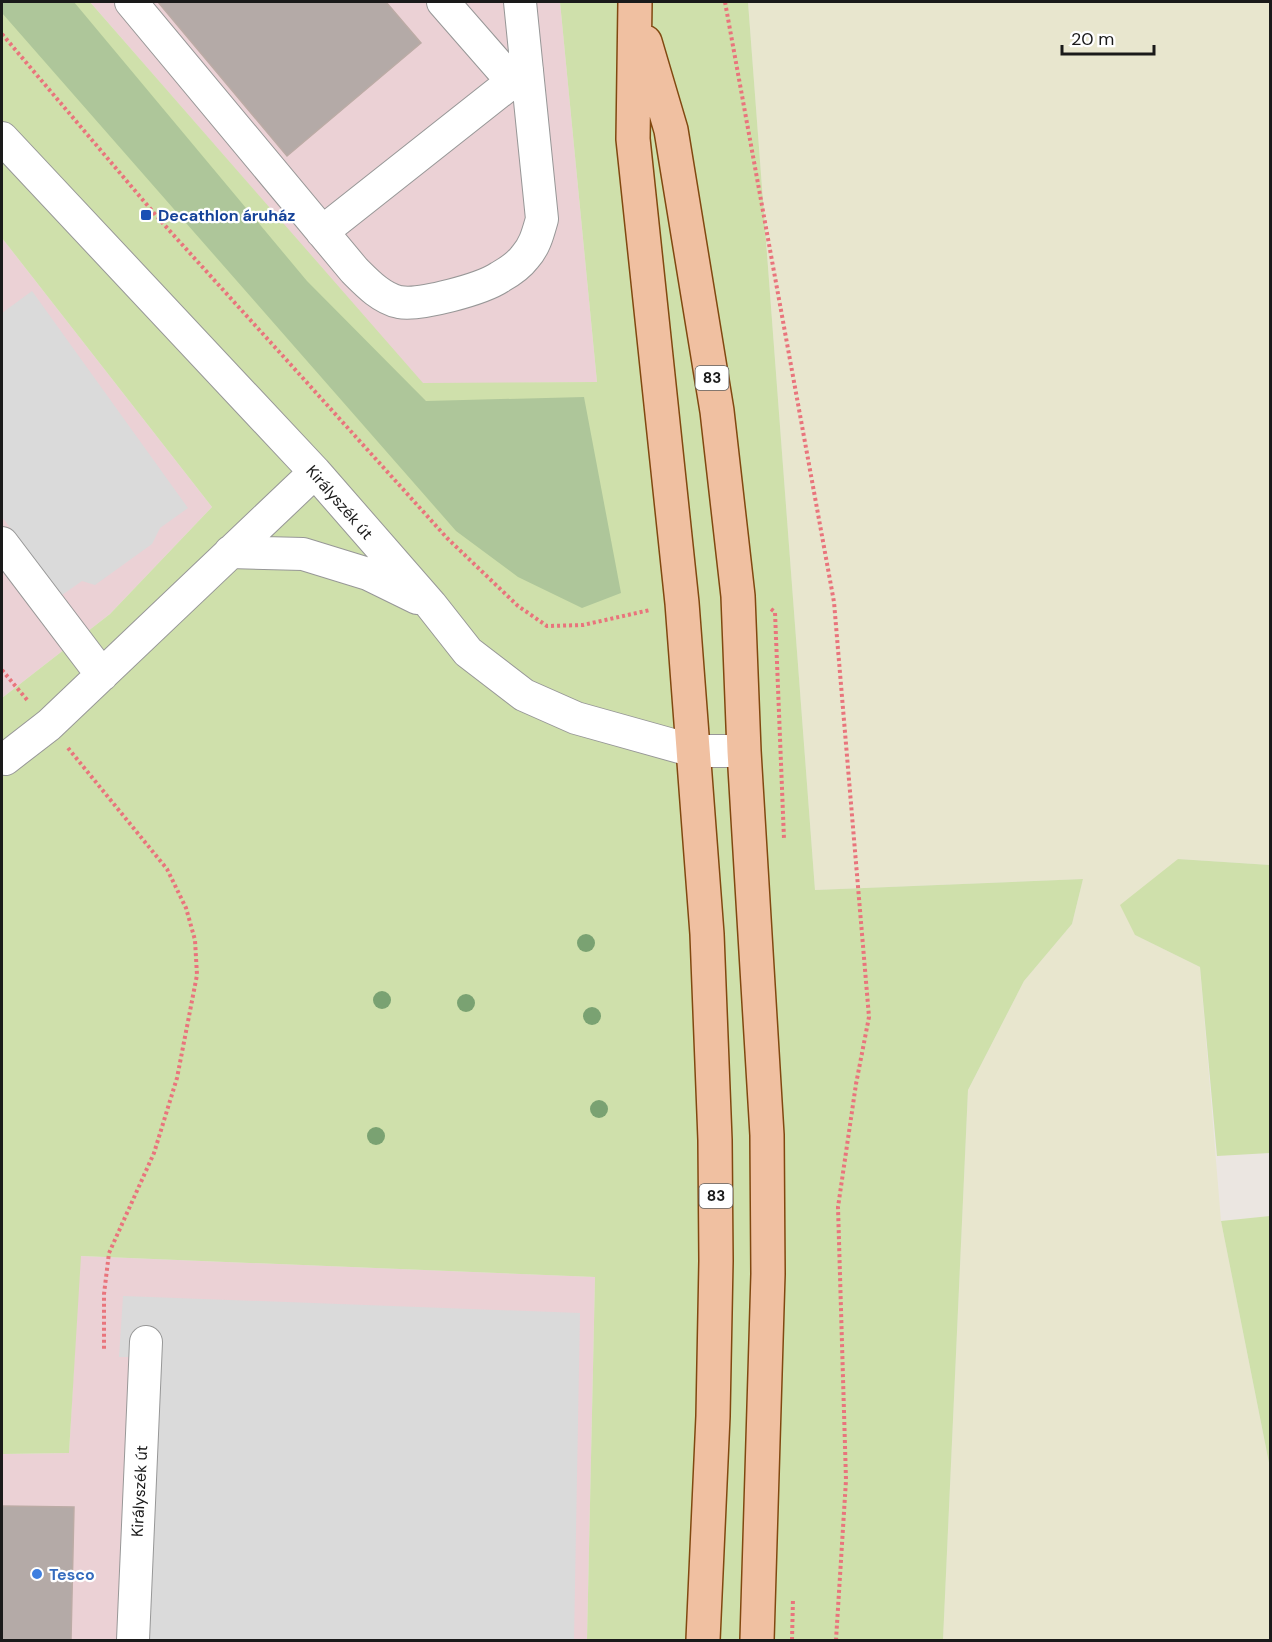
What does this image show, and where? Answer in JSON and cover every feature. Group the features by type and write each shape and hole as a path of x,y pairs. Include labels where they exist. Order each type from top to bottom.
{"main road":[{"name":"83","path":"636,7 671,130 717,411 738,596 744,751 767,1135 768,1274 757,1641"},
{"name":"83","path":"636,7 633,139 682,603 707,934 715,1140 716,1261 713,1416 703,1641"}],"street":[{"path":"131,2 322,232 371,287 383,296 398,302 416,303 456,293 499,278 527,256 537,237 542,219 520,76 520,2"},
{"path":"443,2 520,76"},
{"path":"322,232 520,76"},
{"name":"Királyszék út","path":"2,138 315,472 431,605 468,652 524,695 576,718 694,751 744,751"},
{"path":"5,759 49,725 315,472"},
{"path":"2,543 102,675"},
{"path":"230,552 303,554 368,574 431,605"},
{"name":"Királyszék út","path":"133,1641 146,1342"}],"path":[{"path":"724,2 834,602 869,1017 856,1084 838,1207 846,1480 836,1641"},
{"path":"2,34 159,219 447,538 518,606 547,626 583,625 682,603"},
{"path":"738,596 756,595 775,612 784,849"},
{"path":"2,670 166,869 186,908 195,940 197,975 177,1078 154,1153 109,1253 104,1294 104,1351"},
{"path":"792,1641 793,1593"}],"shaded area":[{"path":"90,2 560,2 597,382 423,384"},
{"path":"748,2 1270,2 1270,865 1178,859 1135,935 1200,967 1221,1221 1270,1468 1270,1640 943,1640 968,1090 1024,981 1072,924 1083,879 815,890"},
{"path":"2,238 212,507 110,614 2,698"},
{"path":"32,291 188,508 160,528 152,544 95,585 82,581 62,595 2,517 2,313"},
{"path":"80,1256 595,1277 587,1640 2,1640 2,1454 69,1453"},
{"path":"123,1296 580,1313 574,1640 126,1640 130,1357 119,1357"}],"green space":[{"path":"2,2 90,2 423,383 597,382 560,2 748,2 815,890 1083,879 1072,924 1024,981 968,1090 943,1640 587,1640 595,1277 81,1256 69,1453 2,1454 2,698 110,614 212,507 2,238"},
{"path":"2,2 74,2 307,281 426,401 584,397 621,593 582,608 518,577 456,531 2,13"},
{"path":"1178,859 1270,865 1270,1153 1217,1156 1200,967 1135,935 1120,905"},
{"path":"1270,1216 1270,1468 1221,1221"}],"building":[{"path":"158,2 386,2 421,43 287,156"},
{"name":"Tesco","path":"2,1506 74,1507 71,1640 2,1640"}],"place":[{"name":"Decathlon áruház","path":"146,215"},
{"name":"Tesco","path":"37,1574"}]}
